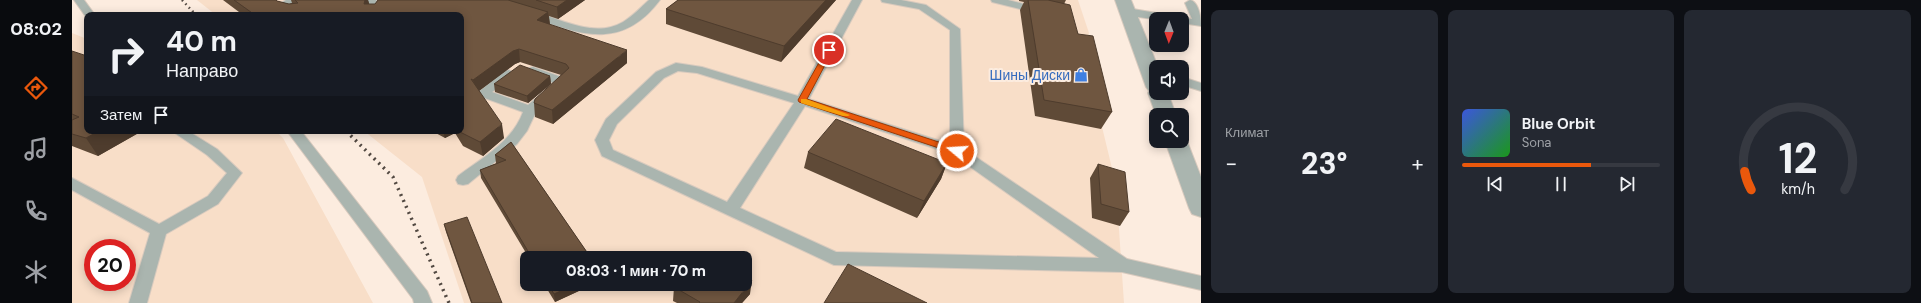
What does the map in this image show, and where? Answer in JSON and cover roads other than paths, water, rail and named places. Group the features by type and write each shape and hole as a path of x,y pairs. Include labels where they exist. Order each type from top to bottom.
{"street":[{"path":"1125,6 1149,66"},
{"path":"1179,148 1201,208"}],"lane":[{"path":"79,0 88,12"},
{"path":"292,12 283,5 295,0"},
{"path":"371,0 377,7 375,12"},
{"path":"524,12 585,31 607,31 624,26 655,0"},
{"path":"731,209 802,100 857,0"},
{"path":"886,0 922,7 955,29 957,151"},
{"path":"996,0 1047,12"},
{"path":"1189,21 1199,23 1190,3"},
{"path":"1125,6 1149,12"},
{"path":"463,180 512,143 529,116 530,110 563,82 520,67 483,92 530,110"},
{"path":"1122,264 957,151 802,100 698,70 676,67 660,75 611,122 602,140 607,153 731,209 834,258 1122,264 1201,283"},
{"path":"1189,83 1201,87"},
{"path":"138,303 159,231 213,200 235,173 212,152 184,134"},
{"path":"296,134 421,296 423,303"},
{"path":"72,183 159,231"}],"railway":[{"path":"182,0 193,12"},
{"path":"349,134 393,177 449,303"}],"place":[{"name":"Шины Диски","path":"1081,75"}]}
